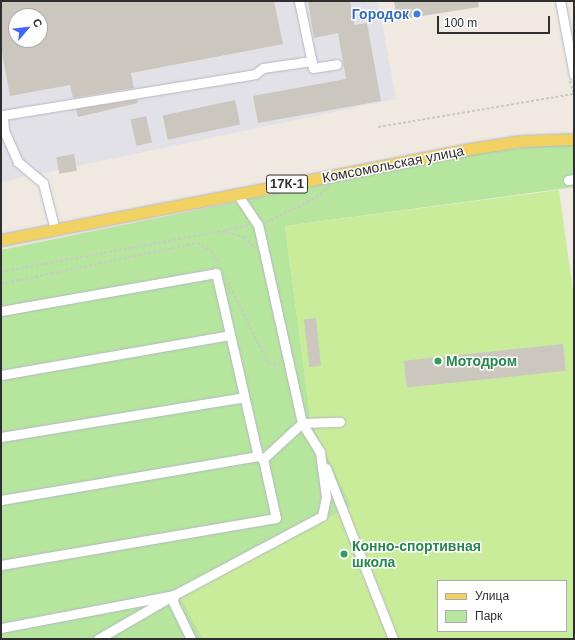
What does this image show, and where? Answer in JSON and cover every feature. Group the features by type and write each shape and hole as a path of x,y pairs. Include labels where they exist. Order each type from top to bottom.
{"main road":[{"name":"Комсомольская улица","path":"1,240 520,141 574,139"}],"lane":[{"path":"299,1 313,68 337,64"},
{"path":"560,1 574,75"},
{"path":"55,230 43,183 18,162 4,130 4,115 255,74 263,68 311,61"},
{"path":"238,194 258,225 302,423 320,452 393,639"},
{"path":"1,310 216,273 244,397 276,518 1,565"},
{"path":"1,375 230,335"},
{"path":"1,437 244,397"},
{"path":"1,500 260,457 302,423 340,422"},
{"path":"98,639 174,595 322,516 326,497 320,452"},
{"path":"1,628 174,595"},
{"path":"174,595 173,602 191,639"}],"path":[{"path":"378,127 573,94"},
{"path":"223,231 258,225 316,198 332,184"}],"shaded area":[{"path":"1,1 378,1 396,99 1,182"}],"green space":[{"path":"574,142 574,187 285,226 311,422 352,506 180,596 203,639 1,639 1,250 470,154"},
{"name":"Мотодром","path":"559,190 574,299 574,639 203,639 180,596 351,506 311,422 285,226"}],"building":[{"path":"1,1 274,1 283,44 131,73 134,88 73,98 70,85 10,96 1,47"},
{"path":"308,1 350,1 354,25 367,23 381,101 258,123 253,96 346,79 338,33 314,38"},
{"name":"Городок","path":"394,1 478,1 479,7 397,20"},
{"path":"137,99 138,103 78,117 76,109"},
{"path":"235,100 240,124 168,140 163,115"},
{"path":"146,116 152,142 136,146 130,120"},
{"path":"74,154 77,171 59,174 56,157"},
{"path":"316,318 321,366 309,367 304,319"},
{"path":"563,344 566,371 407,388 404,361"}],"place":[{"name":"Городок","path":"417,14"},
{"name":"Мотодром","path":"438,361"},
{"name":"Конно-спортивная школа","path":"344,554"}]}
